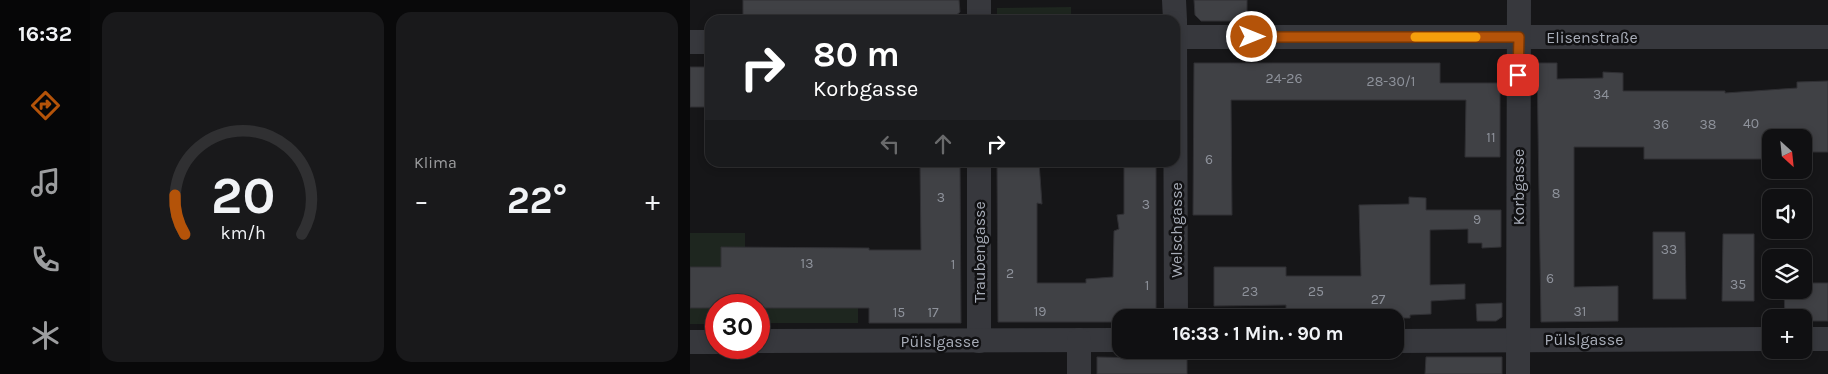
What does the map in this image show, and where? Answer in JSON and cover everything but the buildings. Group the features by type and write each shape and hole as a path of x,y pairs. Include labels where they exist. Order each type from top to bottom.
{"street":[{"path":"978,0 979,15"},
{"name":"Welschgasse","path":"1174,0 1175,15"},
{"name":"Korbgasse","path":"1518,0 1518,374"},
{"name":"Elisenstraße","path":"1180,37 1828,37"},
{"path":"690,42 705,42"},
{"name":"Traubengasse","path":"979,167 979,341"},
{"name":"Welschgasse","path":"1175,167 1176,309"},
{"name":"Pülslgasse","path":"1404,340 1762,339"},
{"path":"1812,339 1828,339"},
{"path":"1078,374 1079,340"},
{"name":"Pülslgasse","path":"770,341 1112,340"},
{"path":"690,342 705,342"}],"shaded area":[{"path":"1071,7 1071,15 997,15 997,8"},
{"path":"1091,14 1149,14 1149,15"},
{"path":"690,233 745,233 745,248 721,267 690,267"},
{"path":"690,308 705,308 705,324 690,324"},
{"path":"770,308 858,308 858,323 770,323"}],"slow traffic":[{"path":"1415,37 1476,37"}],"route":[{"path":"1252,37 1519,37 1518,75"}]}
